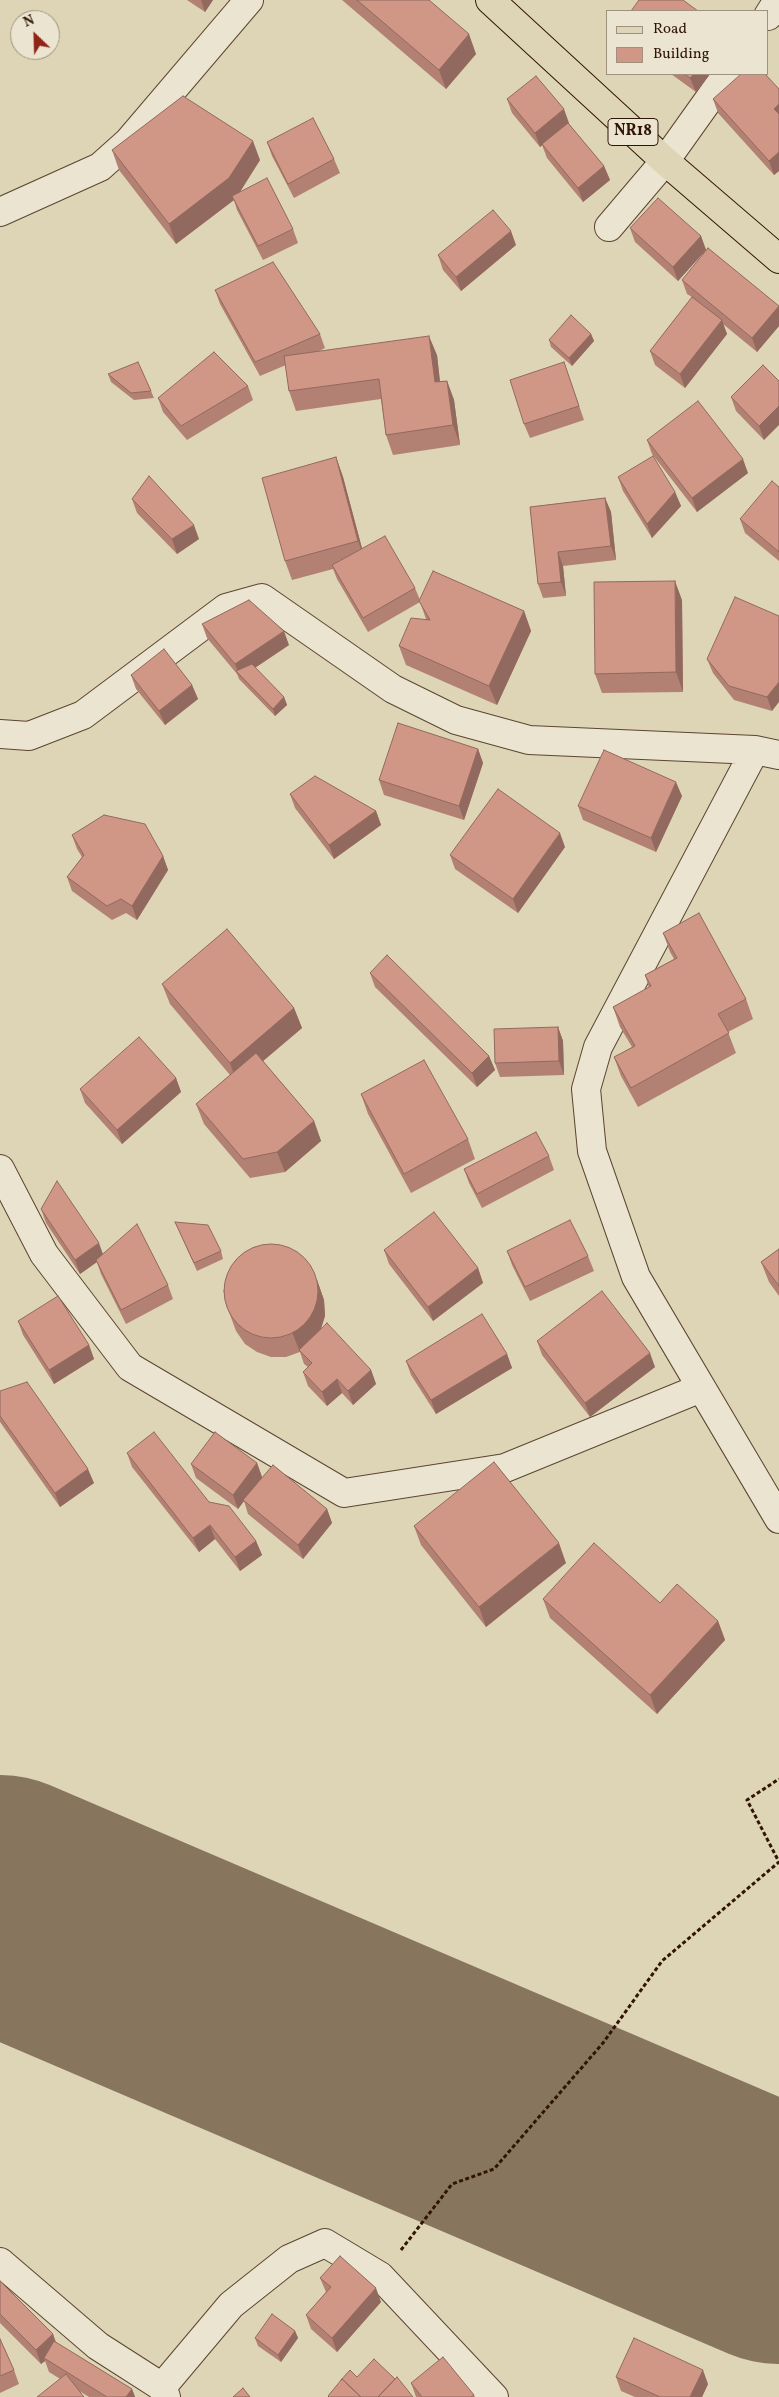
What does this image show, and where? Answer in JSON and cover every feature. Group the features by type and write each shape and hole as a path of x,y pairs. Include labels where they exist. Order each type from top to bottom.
{"main road":[{"name":"NR18","path":"490,0 665,161 779,260"}],"street":[{"path":"0,212 100,167 128,142 249,0"},
{"path":"769,14 778,0"},
{"path":"609,227 665,161 726,75"},
{"path":"0,734 29,736 83,716 226,608 262,598 393,689 456,720 529,740 767,752 598,1047 586,1089 592,1151 636,1277 779,1519"},
{"path":"0,1169 44,1254 130,1367 344,1493 506,1468 701,1388"},
{"path":"0,2262 98,2346 164,2392 231,2306 289,2259 325,2244 380,2276 494,2397"}],"path":[{"path":"380,2276 452,2184 494,2169 603,2043 662,1961 779,1862 747,1800 779,1779"}],"building":[{"path":"357,0 429,0 469,34 439,70"},
{"path":"639,0 683,0 697,10 632,10"},
{"path":"740,75 766,75 779,89 779,104 774,109 779,114 779,152 769,161 713,99"},
{"path":"536,76 564,109 535,133 507,99"},
{"path":"183,96 253,141 229,178 169,224 112,150"},
{"path":"313,118 334,159 288,184 267,142"},
{"path":"568,123 604,166 578,188 542,144"},
{"path":"267,178 293,229 258,246 232,196"},
{"path":"658,198 701,236 673,267 630,228"},
{"path":"493,210 511,231 456,277 438,255"},
{"path":"708,248 779,306 752,338 682,280"},
{"path":"273,262 320,334 255,362 215,290"},
{"path":"692,297 722,320 680,374 650,351"},
{"path":"571,315 591,334 569,358 549,340"},
{"path":"429,336 435,382 447,381 453,425 386,435 379,379 289,391 284,356"},
{"path":"214,352 248,386 181,426 158,398"},
{"path":"138,362 151,391 131,393 108,374"},
{"path":"564,362 579,406 524,424 510,380"},
{"path":"763,365 779,381 779,406 759,426 731,397"},
{"path":"698,401 743,459 692,498 647,440"},
{"path":"653,456 675,492 647,524 618,477"},
{"path":"336,457 358,541 285,561 262,478"},
{"path":"149,476 194,525 172,539 132,499"},
{"path":"772,481 779,487 779,552 740,519"},
{"path":"605,498 611,546 558,552 561,582 538,584 530,507"},
{"path":"385,536 415,588 363,618 332,565"},
{"path":"433,571 524,611 489,686 399,646 411,618 430,620 419,601"},
{"path":"675,581 676,672 595,674 594,582"},
{"path":"735,597 779,616 779,682 767,697 729,686 707,659"},
{"path":"249,600 284,631 235,664 202,624"},
{"path":"164,649 192,685 159,711 131,675"},
{"path":"252,664 284,697 273,709 236,671"},
{"path":"398,723 478,749 459,806 379,780"},
{"path":"604,750 676,782 651,838 578,806"},
{"path":"315,776 376,811 329,845 290,794"},
{"path":"498,789 560,833 513,899 450,855"},
{"path":"104,815 145,824 163,856 132,906 121,899 107,906 67,877 84,855 72,835"},
{"path":"699,913 746,999 718,1014 729,1033 631,1088 614,1057 635,1046 613,1007 651,986 645,975 677,958 663,933"},
{"path":"227,929 294,1008 230,1063 162,984"},
{"path":"387,955 489,1056 472,1073 370,973"},
{"path":"558,1027 559,1061 495,1063 494,1029"},
{"path":"139,1037 176,1078 117,1130 80,1089"},
{"path":"256,1053 314,1121 277,1152 243,1159 196,1104"},
{"path":"424,1060 468,1139 404,1174 361,1094"},
{"path":"536,1132 549,1156 477,1194 464,1169"},
{"path":"57,1181 99,1243 75,1260 41,1209"},
{"path":"434,1212 478,1268 428,1307 384,1250"},
{"path":"570,1220 588,1256 525,1287 507,1251"},
{"path":"175,1222 208,1225 221,1251 194,1263"},
{"path":"137,1224 168,1285 121,1310 96,1260"},
{"path":"271,1244 289,1248 304,1258 314,1273 318,1291 314,1309 304,1324 289,1334 271,1338 253,1334 238,1324 228,1309 224,1291 228,1273 238,1258 253,1248"},
{"path":"779,1249 779,1286 761,1262"},
{"path":"602,1291 650,1353 585,1403 537,1341"},
{"path":"58,1296 89,1345 49,1370 18,1321"},
{"path":"482,1314 507,1354 431,1400 406,1361"},
{"path":"327,1323 371,1370 348,1391 337,1379 322,1392 303,1372 312,1363 299,1350"},
{"path":"27,1382 88,1469 55,1493 0,1416 0,1391"},
{"path":"154,1432 209,1502 229,1506 256,1541 235,1557 210,1525 193,1538 127,1453"},
{"path":"215,1432 257,1463 233,1495 191,1464"},
{"path":"494,1462 559,1543 479,1607 414,1526"},
{"path":"273,1465 327,1509 298,1545 243,1500"},
{"path":"594,1543 660,1603 677,1584 718,1621 650,1695 543,1599"},
{"path":"340,2256 376,2288 332,2338 306,2315 331,2287 320,2278"},
{"path":"0,2281 53,2334 36,2350 0,2314"},
{"path":"272,2314 295,2331 278,2355 255,2338"},
{"path":"634,2338 703,2370 690,2397 660,2397 616,2377"},
{"path":"0,2339 14,2370 0,2376"},
{"path":"54,2341 132,2389 126,2397 107,2397 44,2358"},
{"path":"443,2357 474,2395 471,2397 422,2397 411,2383"},
{"path":"374,2359 395,2379 378,2397 361,2397 342,2379 340,2381 350,2370 357,2377"},
{"path":"66,2374 84,2397 37,2397"},
{"path":"397,2377 413,2397 378,2397"},
{"path":"342,2379 361,2397 329,2397"},
{"path":"243,2388 250,2397 233,2397"}],"runway":[{"path":"0,1903 779,2236"}]}
